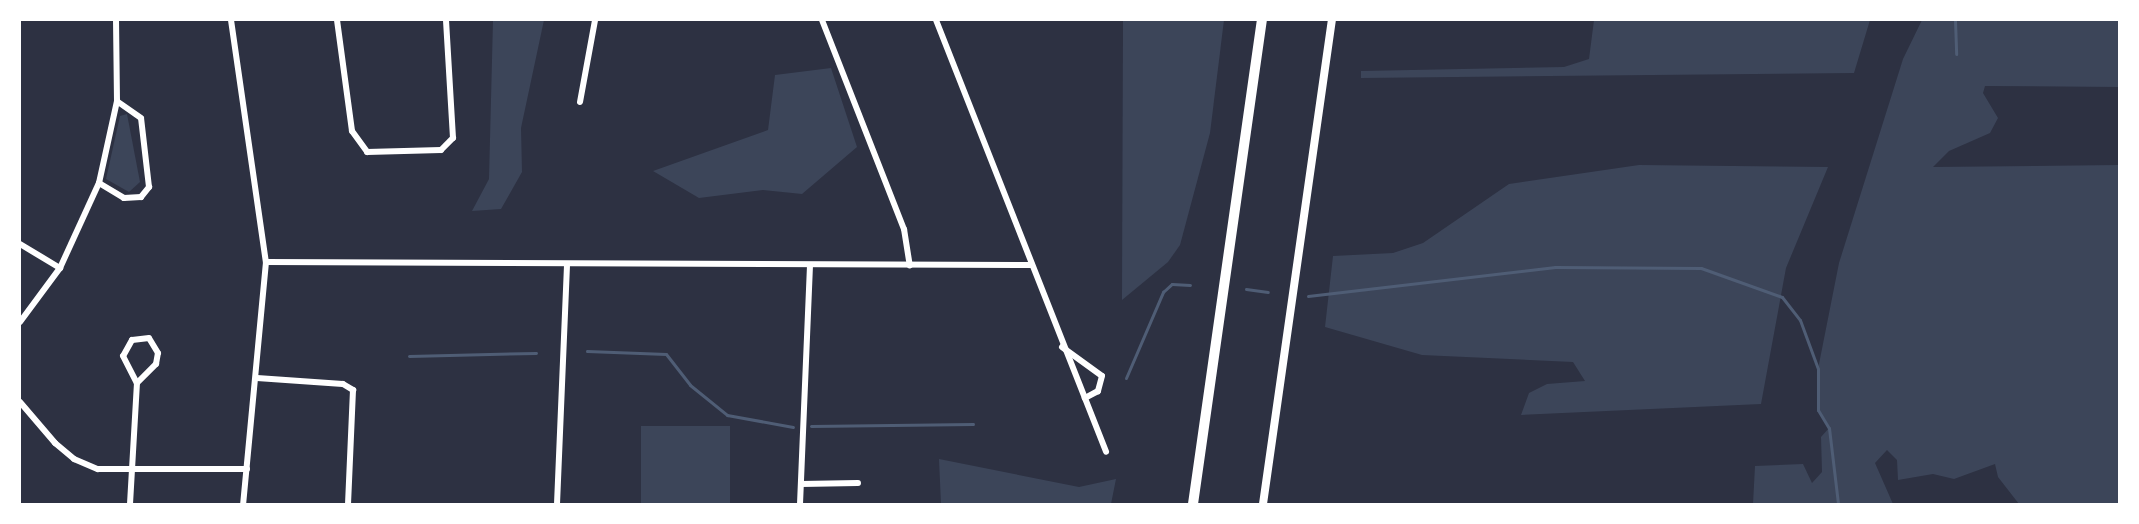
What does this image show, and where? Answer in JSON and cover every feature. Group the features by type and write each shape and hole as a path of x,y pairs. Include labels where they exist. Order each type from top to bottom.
{"highway":[{"path":"1193,504 1262,20"}],"street":[{"path":"20,322 60,268 99,183 117,101 116,20"},
{"path":"231,20 266,262 257,378 243,504"},
{"path":"337,20 352,131 362,150 441,150 453,138 446,20"},
{"path":"580,102 595,20"},
{"path":"822,20 904,229 910,266"},
{"path":"936,20 1062,347 1106,452"},
{"path":"1263,504 1332,20"},
{"path":"99,183 124,198 141,197 148,187 141,118 117,101"},
{"path":"20,244 60,268"},
{"path":"266,262 567,266 1032,265"},
{"path":"557,504 567,266"},
{"path":"800,504 810,266"},
{"path":"130,504 130,469 137,383 123,356 132,340 149,339 158,352 156,364 137,383"},
{"path":"1062,347 1102,376 1098,391 1084,398"},
{"path":"257,378 344,384 354,390 348,504"},
{"path":"20,402 74,459 98,469 247,469"},
{"path":"801,484 858,483"}],"shaded area":[{"path":"493,20 544,20 521,128 522,172 501,209 472,211 489,179"},
{"path":"1123,20 1224,20 1210,133 1180,245 1168,262 1122,300"},
{"path":"1594,20 1870,20 1854,73 1361,78 1361,71 1564,67 1589,59"},
{"path":"1922,20 2119,20 2119,87 1985,86 1983,93 1998,118 1990,133 1949,151 1933,167 2119,165 2119,504 2019,504 1998,477 1995,464 1954,479 1933,474 1898,480 1897,460 1887,450 1875,463 1893,504 1753,504 1755,466 1803,464 1812,483 1822,472 1821,437 1829,428 1818,410 1818,369 1839,263 1903,59"},
{"path":"831,68 857,147 802,194 763,190 699,198 653,171 768,130 775,75"},
{"path":"127,114 140,182 129,192 106,179 120,116"},
{"path":"1639,165 1828,167 1786,268 1761,404 1521,415 1529,393 1547,384 1585,381 1573,362 1422,355 1325,327 1333,256 1393,253 1423,243 1509,184"},
{"path":"641,426 730,426 730,504 641,504"},
{"path":"939,459 1079,487 1116,479 1111,504 941,504"}],"waterway":[{"path":"1955,20 1956,54"},
{"path":"1308,296 1555,267 1701,268 1782,297 1800,320 1818,369 1818,410 1829,428 1838,504"},
{"path":"1126,378 1163,292 1172,284 1190,285"},
{"path":"1246,289 1268,292"},
{"path":"587,351 666,354 690,385 727,415 793,427"},
{"path":"409,356 536,353"},
{"path":"811,426 973,424"}]}
